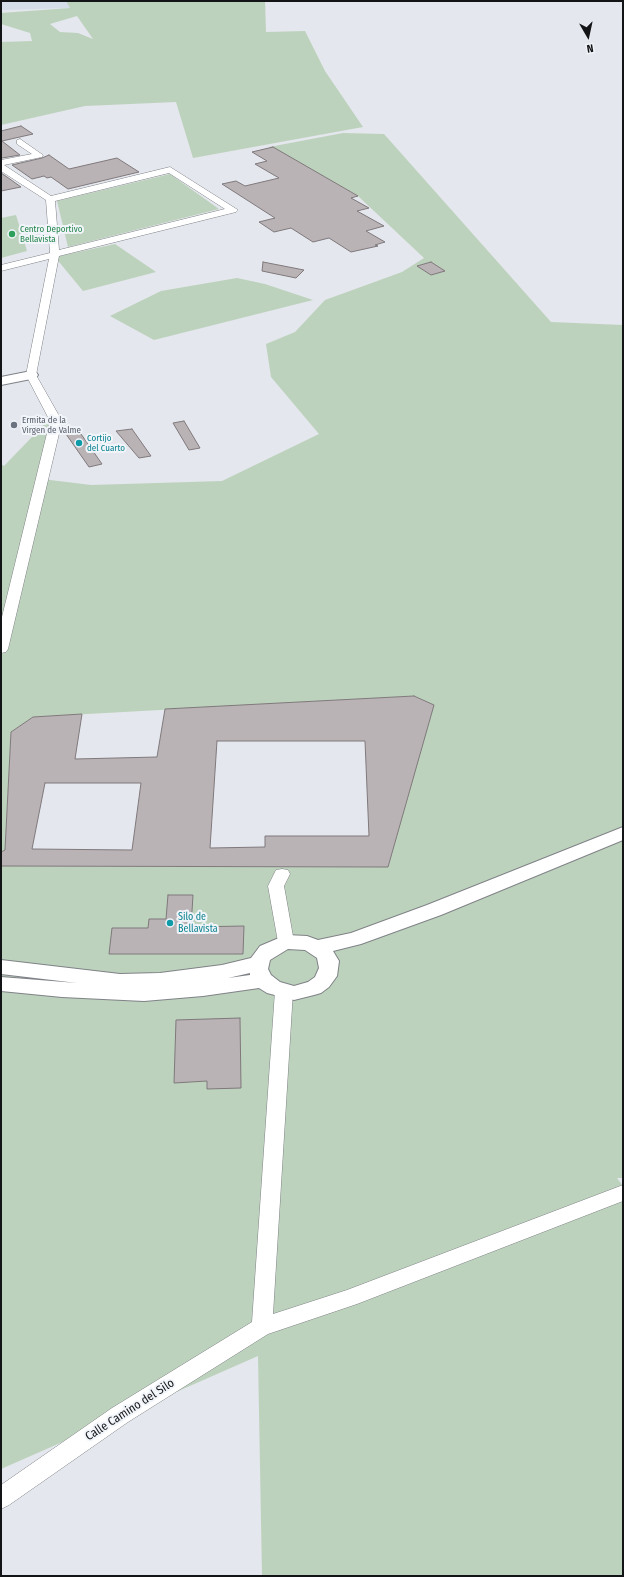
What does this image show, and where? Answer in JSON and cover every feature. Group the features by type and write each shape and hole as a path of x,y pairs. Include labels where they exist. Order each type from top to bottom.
{"street":[{"path":"1,163 39,154 20,142"},
{"path":"1,167 50,199 170,170 233,210 1,268"},
{"path":"1,649 56,421 31,375 55,254 50,199"},
{"path":"1,381 31,375"},
{"path":"323,954 340,949 354,939 434,910 623,833"},
{"path":"282,874 276,886 286,942"},
{"path":"286,942 302,942 323,954 329,968 327,976 314,988 294,993 274,988 261,972 267,951 286,942"},
{"path":"1,967 120,981 160,980 222,972 261,972"},
{"path":"1,984 62,990 144,994 203,989 261,972"},
{"path":"262,1327 284,991"},
{"name":"Calle Camino del Silo","path":"1,1498 120,1414 262,1327 350,1298 623,1193"}],"shaded area":[{"path":"1,1 66,1 71,8 1,10"}],"green space":[{"path":"66,1 265,1 266,32 305,31 325,71 363,127 193,158 176,102 85,106 1,125 1,42 32,41 30,33 1,24 1,13 70,8","holes":["77,16 93,39 78,33 60,32 50,24"]},
{"path":"343,133 384,134 551,322 623,325 623,1178 617,1178 623,1186 623,1576 262,1576 258,1356 1,1469 1,866 388,867 433,705 414,696 33,717 11,732 5,850 1,852 1,464 4,466 53,415 42,479 91,485 222,481 319,434 271,377 266,344 295,332 325,300 402,272 424,258 358,196 269,147"},
{"path":"170,174 219,209 68,247 57,201"},
{"name":"Centro Deportivo Bellavista","path":"16,215 27,251 1,258 1,218"},
{"path":"115,244 156,272 83,291 55,257"},
{"path":"237,278 265,284 313,300 154,340 110,316 161,291"}],"building":[{"path":"21,126 33,134 2,141 20,155 2,158 1,131"},
{"path":"273,147 358,196 351,198 369,208 357,211 384,226 366,231 385,242 375,245 378,246 351,252 329,238 313,242 291,228 274,232 259,222 275,218 222,184 236,181 245,186 279,178 255,164 267,161 252,152"},
{"path":"49,155 69,169 117,158 139,172 68,189 51,177 47,178 44,176 32,179 12,165"},
{"path":"1,173 7,177 21,187 1,191"},
{"path":"263,262 304,270 296,278 262,271"},
{"path":"431,262 445,271 431,275 417,266"},
{"path":"184,421 200,448 189,450 173,423"},
{"path":"132,429 151,456 139,458 116,431"},
{"path":"66,434 81,434 102,464 89,467"},
{"path":"414,696 434,705 388,867 1,866 1,852 5,850 11,732 33,717 82,714 75,759 157,757 165,709","holes":["217,741 365,741 369,836 265,836 265,847 210,848","45,783 141,783 132,850 32,849"]},
{"name":"Silo de Bellavista","path":"168,895 193,895 191,927 244,926 243,954 109,954 112,928 148,928 149,919 166,919"},
{"path":"240,1018 241,1088 207,1089 207,1081 174,1083 176,1020"}],"place":[{"name":"Centro Deportivo Bellavista","path":"12,234"},
{"name":"Ermita de la Virgen de Valme","path":"14,425"},
{"name":"Cortijo del Cuarto","path":"79,443"},
{"name":"Silo de Bellavista","path":"170,923"}]}
